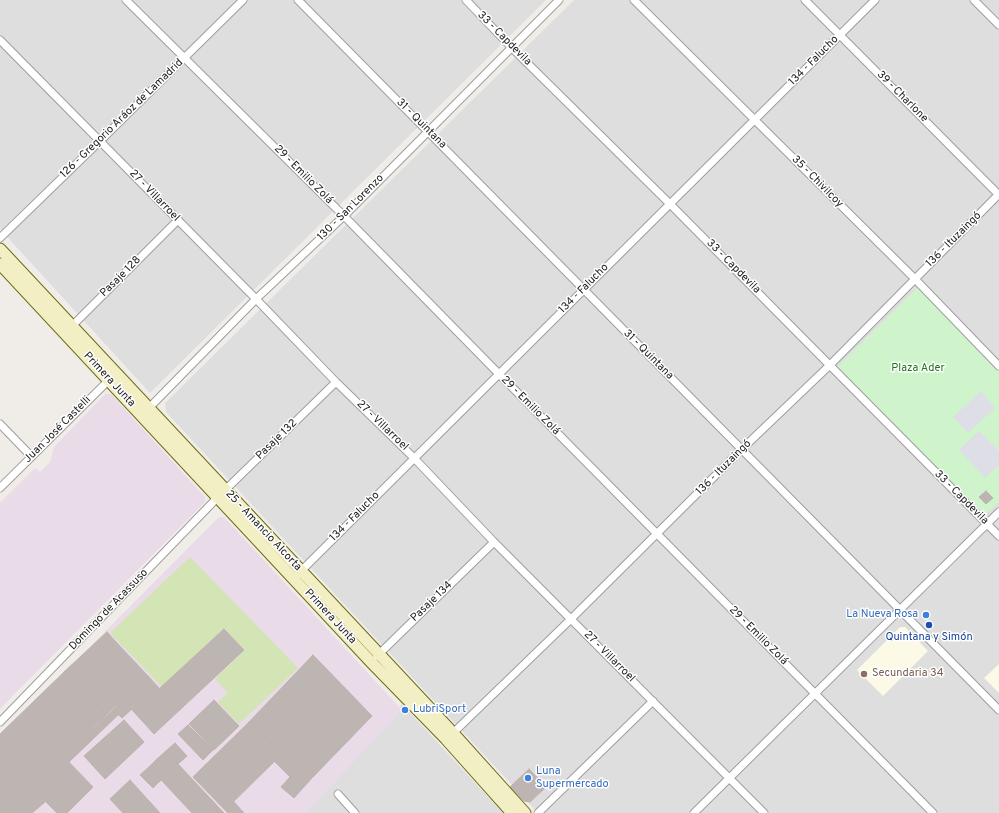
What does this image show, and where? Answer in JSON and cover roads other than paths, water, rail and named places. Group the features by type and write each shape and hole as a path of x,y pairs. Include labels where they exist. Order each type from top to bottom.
{"main road":[{"path":"0,249 68,329"},
{"name":"Primera Junta","path":"0,264 68,329 375,659 449,736 512,813"},
{"path":"449,736 525,813"}],"street":[{"name":"29 - Emilio Zolá","path":"126,0 344,216 933,813"},
{"name":"126 - Gregorio Aráoz de Lamadrid","path":"0,238 243,0"},
{"name":"31 - Quintana","path":"298,0 999,710"},
{"name":"33 - Capdevila","path":"466,0 512,48 670,204 999,536"},
{"name":"130 - San Lorenzo","path":"145,412 256,299 344,216 559,0"},
{"name":"35 - Chivilcoy","path":"634,0 915,279 999,366"},
{"name":"39 - Charlone","path":"805,0 999,194"},
{"name":"134 - Falucho","path":"297,575 875,0"},
{"path":"974,0 999,25"},
{"name":"27 - Villarroel","path":"0,40 336,382 414,458 494,542 764,813"},
{"name":"136 - Ituzaingó","path":"449,736 571,619 742,449 830,365 999,194"},
{"name":"Pasaje 128","path":"68,329 177,221"},
{"name":"Juan José Castelli","path":"0,488 112,377"},
{"name":"Pasaje 132","path":"221,494 336,382"},
{"path":"0,424 31,456"},
{"name":"Domingo de Acassuso","path":"0,722 221,494"},
{"path":"694,813 999,512"},
{"name":"Pasaje 134","path":"375,659 494,542"},
{"path":"538,813 653,701"},
{"path":"338,794 355,813"}],"place":[{"name":"La Nueva Rosa","path":"926,615"},
{"name":"Quintana y Simón","path":"929,625"},
{"name":"Secundaria 34","path":"864,674"},
{"name":"LubriSport","path":"405,710"},
{"name":"Luna Supermercado","path":"528,778"}],"park label":[{"name":"Plaza Ader","path":"918,369"}]}
